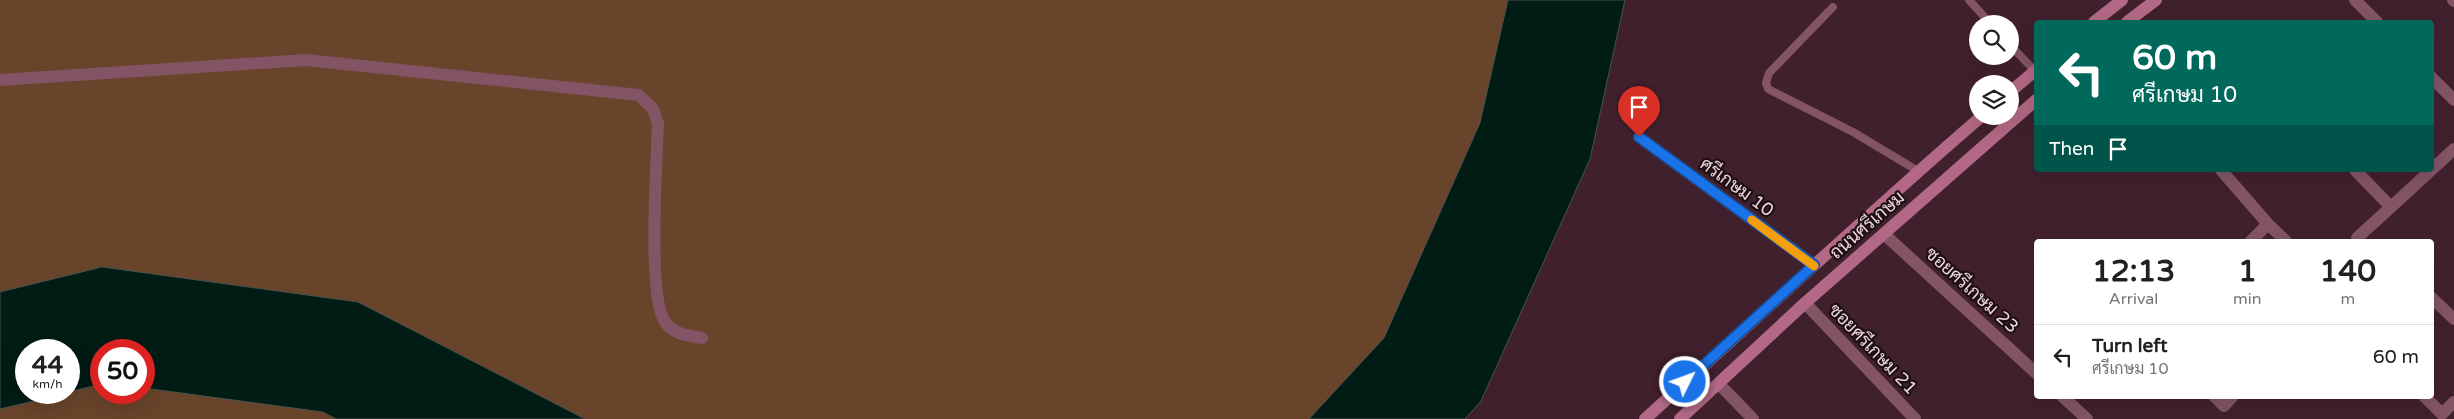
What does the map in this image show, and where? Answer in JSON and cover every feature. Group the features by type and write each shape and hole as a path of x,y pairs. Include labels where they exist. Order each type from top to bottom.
{"main road":[{"path":"2097,20 2122,0"},
{"path":"2130,20 2156,0"},
{"path":"2019,84 2034,72"},
{"name":"ถนนศรีเกษม","path":"1680,419 1720,384 1805,303 2034,102"},
{"name":"ถนนศรีเกษม","path":"1645,419 1918,171 1972,125"}],"street":[{"path":"2355,0 2375,20"},
{"path":"0,80 306,60 639,95 653,109 658,123 654,257 659,313 666,324 682,334 702,338"},
{"path":"2434,80 2454,100"},
{"name":"ศรีเกษม 10","path":"1639,137 1814,265"},
{"path":"2434,167 2454,149"},
{"path":"2223,172 2268,224 2284,239"},
{"path":"2357,172 2390,207"},
{"path":"2356,238 2429,172"},
{"path":"2253,239 2268,224"},
{"name":"ซอยศรีเกษม 23","path":"1884,234 2034,371"},
{"path":"2434,300 2454,319"},
{"name":"ซอยศรีเกษม 21","path":"1805,303 1915,419"},
{"path":"1720,384 1753,419"},
{"path":"2065,399 2087,419"},
{"path":"2217,399 2224,406 2230,399"},
{"path":"2426,399 2439,417 2454,402"}],"lane":[{"path":"1969,0 1983,15"},
{"path":"1833,7 1769,73 1766,83 1768,89 1846,128 1918,171"},
{"path":"2019,54 2034,70"}],"shaded area":[{"path":"0,0 1508,0 1480,123 1384,338 1309,419 585,419 358,302 102,267 0,292"},
{"path":"1508,0 1625,0 1590,159 1481,401 1465,419 1309,419 1384,338 1480,123"},
{"path":"102,267 358,302 585,419 336,419 323,412 155,389 155,339 90,339 90,387 80,389 80,339 15,339 15,404 21,404 0,409 0,292"},
{"path":"90,387 90,404 155,404 155,389 323,412 336,419 0,419 0,409 20,404 80,404 80,389"}],"slow traffic":[{"path":"1752,220 1814,266"}],"route":[{"path":"1639,137 1814,265 1737,337 1685,382"}]}
